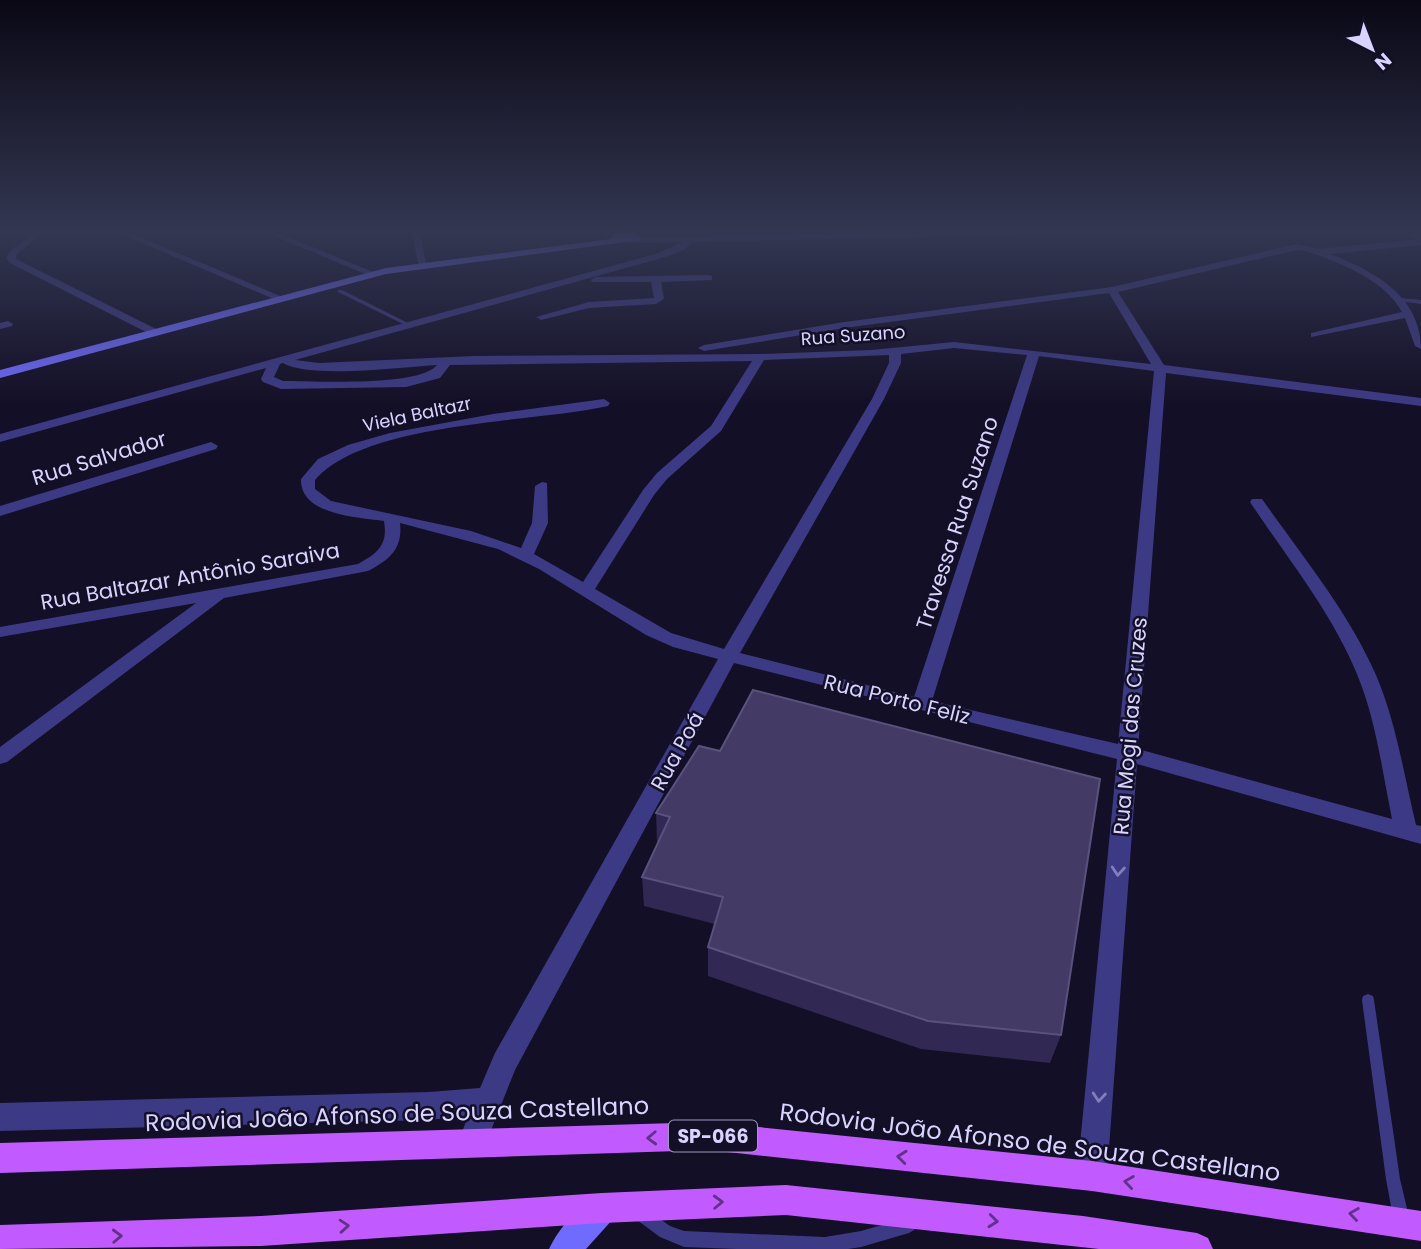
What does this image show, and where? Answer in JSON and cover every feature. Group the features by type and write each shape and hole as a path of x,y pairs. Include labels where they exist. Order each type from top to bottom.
{"main road":[{"path":"0,374 318,288"},
{"name":"Rodovia João Afonso de Souza Castellano","path":"0,1158 709,1136 1092,1176 1411,1224"},
{"path":"0,1240 261,1231 615,1207 786,1199 1083,1230 1197,1249"},
{"path":"565,1249 615,1207"}],"street":[{"path":"67,288 156,333"},
{"path":"257,288 280,298"},
{"path":"0,438 540,288"},
{"path":"541,317 589,305 656,301 659,299 657,288"},
{"path":"674,357 704,348 844,325 1119,288"},
{"path":"1385,288 1400,300 1421,346"},
{"path":"1112,290 1160,368"},
{"path":"1315,335 1407,314"},
{"path":"844,325 853,334"},
{"name":"Rua Suzano","path":"280,361 319,368 446,362 760,357 867,348 895,351 954,345 1034,352 1421,402"},
{"name":"Rua Poá","path":"472,1143 505,1062 728,657 878,399 895,363 895,351"},
{"name":"Travessa Rua Suzano","path":"921,705 1034,352"},
{"path":"586,590 649,493 662,476 716,428 760,357"},
{"path":"280,361 267,379 281,385 406,383 436,374 446,362"},
{"name":"Rua Mogi das Cruzes","path":"1092,1176 1160,368"},
{"name":"Viela Baltazr","path":"391,517 332,507 314,497 308,489 307,481 313,470 328,458 395,435 604,403"},
{"name":"Rua Salvador","path":"0,511 211,446"},
{"path":"525,557 540,523 542,486"},
{"path":"1257,502 1346,635 1366,675 1413,833"},
{"name":"Rua Porto Feliz","path":"391,517 503,546 586,590 651,633 728,657 1128,754 1413,833"},
{"name":"Rua Baltazar Antônio Saraiva","path":"0,632 362,568 388,552 394,542 391,517"},
{"path":"0,757 219,593"},
{"path":"0,1117 429,1107 488,1101"}],"lane":[{"path":"340,290 407,324"},
{"path":"1400,300 1421,302"},
{"path":"1368,1000 1393,1179 1411,1224"},
{"path":"615,1207 684,1239 825,1245 861,1239 939,1215"}],"building":[{"path":"753,690 1100,779 1061,1035 928,1021 708,947 723,897 642,877 670,817 656,813 699,746 720,751"}]}
